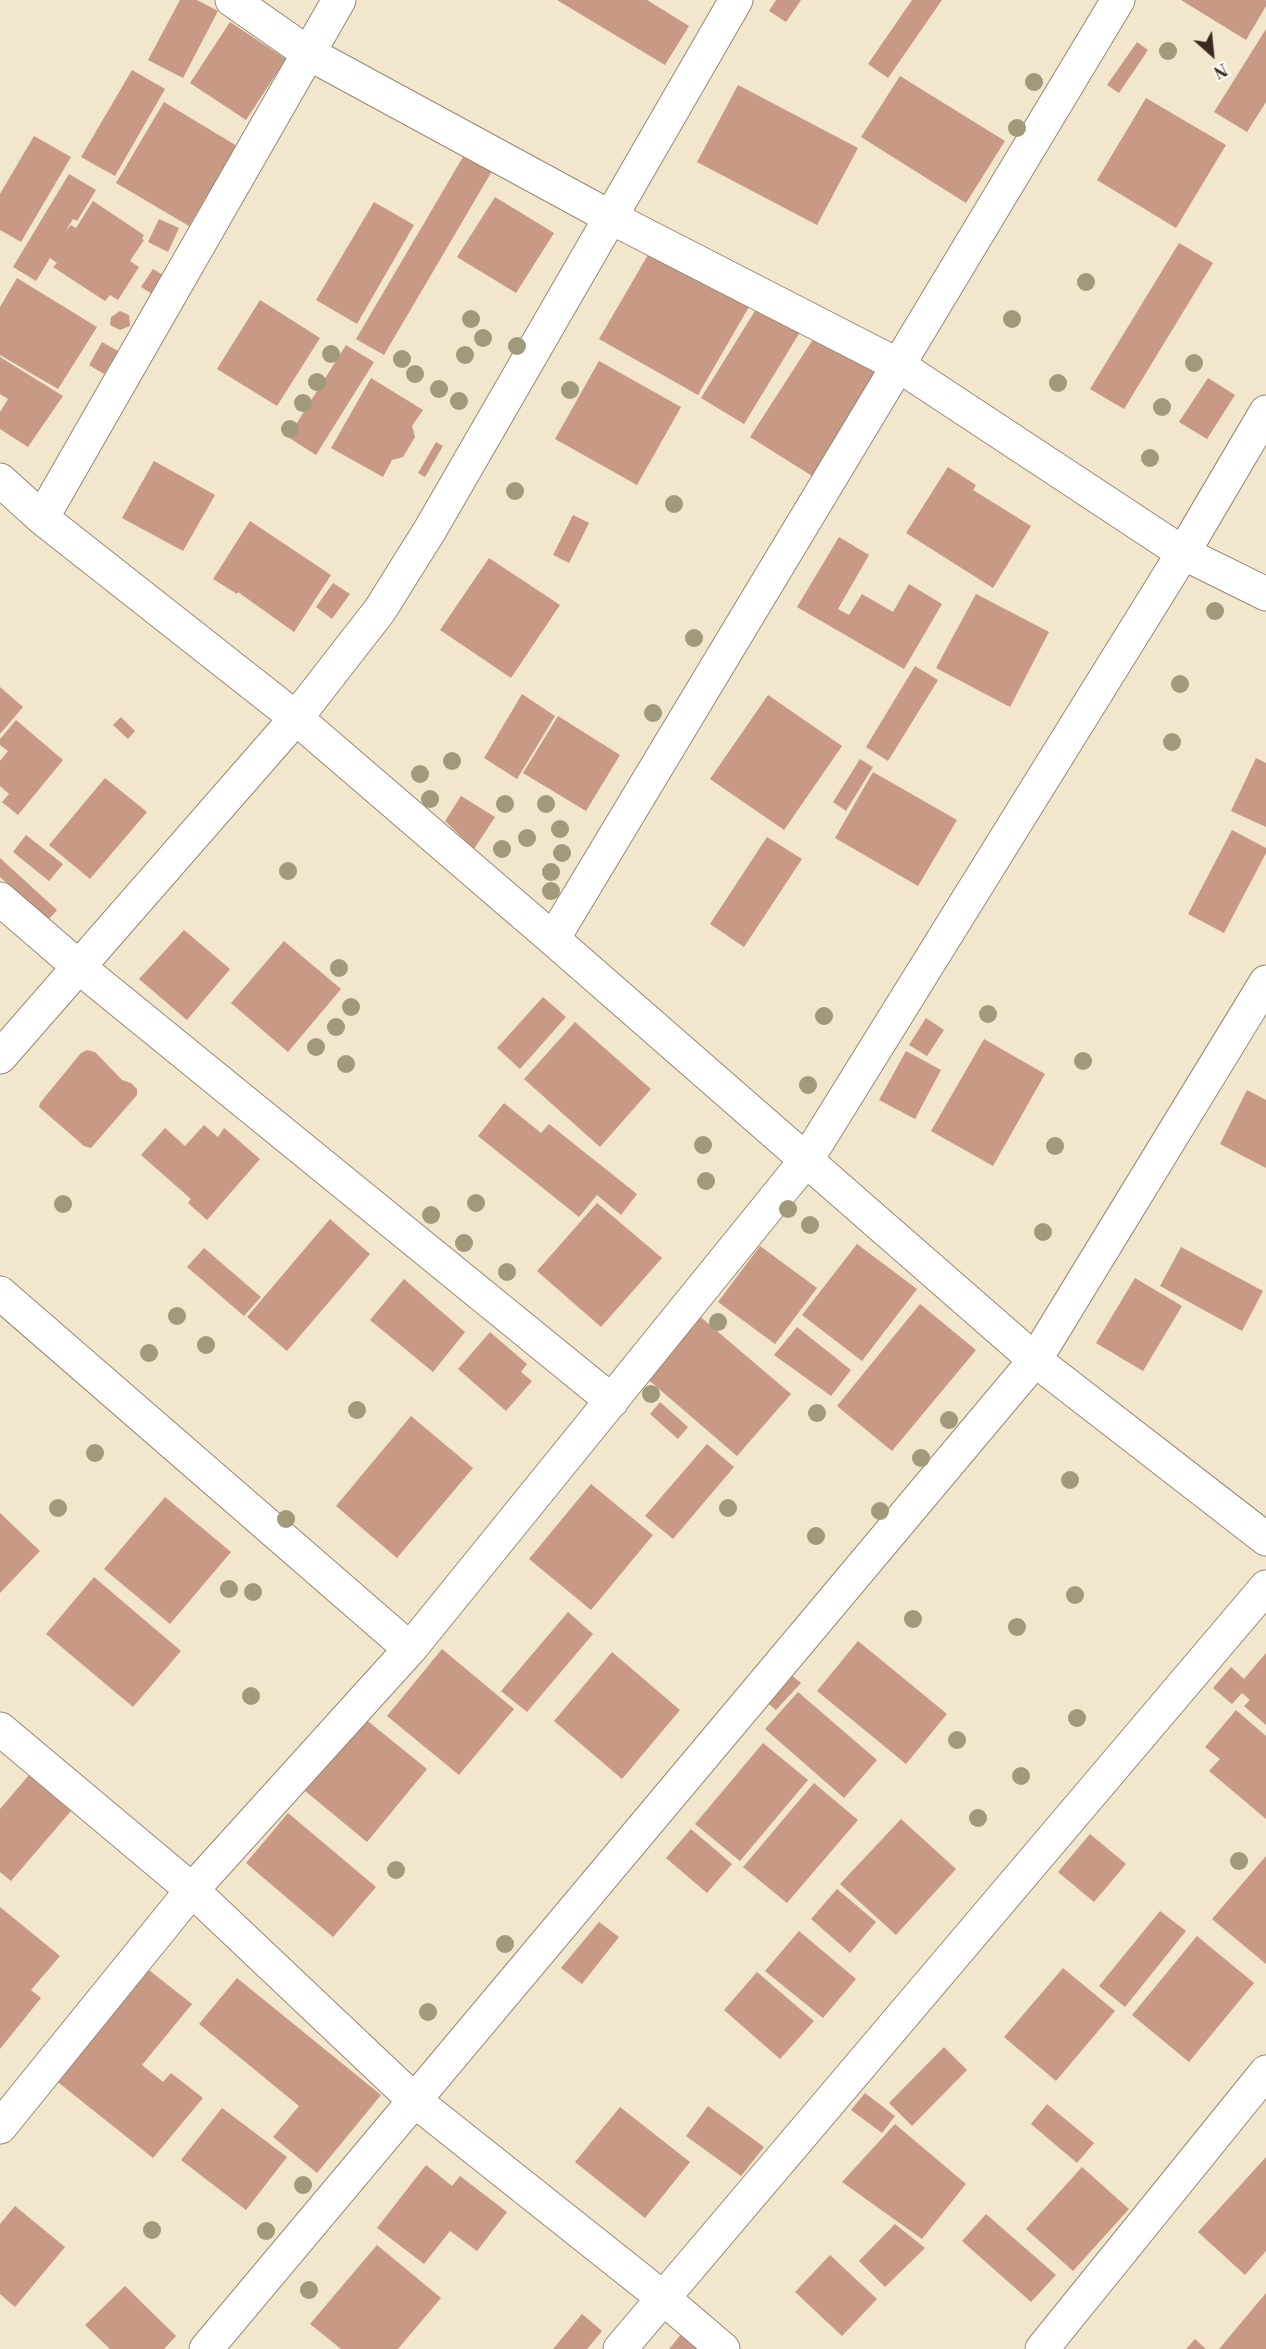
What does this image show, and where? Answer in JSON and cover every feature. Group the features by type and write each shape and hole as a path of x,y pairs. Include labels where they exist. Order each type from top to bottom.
{"street":[{"path":"232,0 308,53 610,217 898,365 1183,553 1266,594"},
{"path":"42,518 339,0"},
{"path":"0,1057 296,718 380,610 430,530 736,0"},
{"path":"554,939 1118,0"},
{"path":"0,2127 192,1890 410,1649 807,1159 1183,553 1266,412"},
{"path":"0,480 42,518 296,718 554,939 1035,1360 1266,1539"},
{"path":"0,899 80,968 612,1401"},
{"path":"206,2349 1035,1360 1266,982"},
{"path":"0,1293 410,1649"},
{"path":"620,2349 1266,1587"},
{"path":"0,1729 192,1890 414,2100 662,2297 723,2349"},
{"path":"1042,2349 1266,2072"}],"building":[{"path":"180,0 197,0 218,11 183,78 148,60"},
{"path":"557,0 647,0 689,26 665,65"},
{"path":"776,0 801,0 786,22 769,11"},
{"path":"912,0 942,0 888,78 868,64"},
{"path":"1181,0 1266,0 1266,6 1246,40"},
{"path":"230,22 286,59 246,120 190,83"},
{"path":"1266,29 1266,102 1247,132 1214,112"},
{"path":"1137,42 1148,50 1119,93 1107,85"},
{"path":"132,70 165,89 115,176 81,157"},
{"path":"900,76 1005,141 966,203 861,137"},
{"path":"738,85 858,148 817,225 697,162"},
{"path":"1146,98 1226,145 1176,228 1097,180"},
{"path":"164,102 237,146 189,226 116,183"},
{"path":"34,136 71,157 21,242 0,230 0,194"},
{"path":"467,150 495,166 384,355 356,339"},
{"path":"69,174 96,190 77,221 73,219 65,232 71,225 76,228 93,201 144,235 142,239 144,240 130,261 139,267 118,300 110,295 105,301 53,267 57,263 50,258 36,281 13,267"},
{"path":"495,197 554,233 516,293 457,257"},
{"path":"374,202 414,225 357,324 316,300"},
{"path":"159,219 179,228 168,252 148,242"},
{"path":"1179,243 1213,263 1124,409 1090,389"},
{"path":"652,248 750,305 698,395 599,339"},
{"path":"153,269 163,275 152,294 141,287"},
{"path":"17,278 97,327 58,389 0,355 0,307"},
{"path":"260,300 320,338 277,406 217,369"},
{"path":"758,306 800,332 744,424 701,398"},
{"path":"120,311 129,315 130,326 120,330 110,325 111,317"},
{"path":"819,330 885,372 817,479 750,437"},
{"path":"102,342 118,351 104,374 89,365"},
{"path":"346,345 374,362 316,455 288,437"},
{"path":"0,357 63,396 28,447 0,429 0,412 8,399 0,394"},
{"path":"599,361 681,407 637,485 555,439"},
{"path":"371,378 423,410 412,426 415,437 403,457 392,460 383,477 331,448"},
{"path":"1208,378 1235,395 1207,439 1179,422"},
{"path":"436,442 443,446 425,477 418,473"},
{"path":"154,461 215,495 183,551 122,518"},
{"path":"948,467 976,485 973,490 1031,526 993,588 906,533"},
{"path":"573,515 589,523 569,563 553,555"},
{"path":"250,521 331,575 294,632 238,592 237,594 213,579"},
{"path":"839,537 869,555 838,609 849,615 862,594 893,612 909,584 942,604 904,669 797,607"},
{"path":"489,558 560,605 511,678 440,630"},
{"path":"333,583 350,594 332,619 316,607"},
{"path":"976,594 1049,632 1010,707 936,668"},
{"path":"915,666 938,680 888,761 866,747"},
{"path":"0,687 23,707 0,734"},
{"path":"522,694 555,716 517,779 484,758"},
{"path":"768,695 842,746 784,830 710,779"},
{"path":"558,716 620,755 586,811 523,773"},
{"path":"121,717 135,731 128,739 113,725"},
{"path":"16,720 63,760 18,815 2,802 9,794 0,786 0,761 8,751 0,745 0,739"},
{"path":"1256,758 1266,763 1266,827 1231,811"},
{"path":"860,759 873,767 846,811 833,802"},
{"path":"873,772 957,820 918,886 835,838"},
{"path":"105,778 147,812 90,879 49,845"},
{"path":"461,796 495,817 474,849 445,821"},
{"path":"1232,830 1266,848 1266,853 1224,933 1188,914"},
{"path":"26,835 63,864 49,881 13,852"},
{"path":"767,837 802,859 744,947 710,924"},
{"path":"0,858 57,910 48,920 0,877"},
{"path":"184,930 230,969 187,1020 139,979"},
{"path":"284,941 341,989 288,1052 231,1003"},
{"path":"543,997 566,1017 520,1069 497,1048"},
{"path":"926,1018 944,1030 927,1056 909,1045"},
{"path":"575,1022 651,1089 600,1147 524,1079"},
{"path":"984,1039 1045,1074 993,1166 931,1131"},
{"path":"87,1050 95,1052 122,1080 131,1083 137,1089 137,1095 91,1148 84,1146 39,1107 81,1053"},
{"path":"906,1051 941,1070 915,1119 879,1100"},
{"path":"1247,1090 1266,1100 1266,1168 1220,1144"},
{"path":"504,1103 541,1133 549,1124 637,1194 621,1215 597,1195 579,1217 478,1136"},
{"path":"204,1125 218,1137 224,1128 260,1159 207,1220 188,1203 191,1199 141,1155 165,1128 185,1146"},
{"path":"597,1203 662,1258 601,1327 537,1271"},
{"path":"330,1219 370,1254 287,1351 247,1317"},
{"path":"857,1244 917,1289 862,1361 802,1315"},
{"path":"760,1246 817,1288 775,1344 718,1302"},
{"path":"1181,1247 1263,1291 1242,1331 1160,1286"},
{"path":"204,1248 261,1297 244,1316 187,1267"},
{"path":"1135,1278 1182,1306 1143,1371 1096,1343"},
{"path":"404,1279 465,1332 433,1372 370,1320"},
{"path":"920,1304 976,1350 892,1451 837,1406"},
{"path":"697,1314 791,1394 737,1456 644,1376"},
{"path":"797,1327 851,1370 831,1396 774,1355"},
{"path":"490,1332 527,1364 521,1372 532,1381 506,1411 458,1369"},
{"path":"660,1402 688,1427 678,1439 650,1414"},
{"path":"411,1416 473,1468 397,1558 336,1506"},
{"path":"707,1444 734,1467 673,1539 645,1516"},
{"path":"591,1484 653,1535 591,1610 529,1559"},
{"path":"165,1497 231,1552 170,1624 104,1569"},
{"path":"0,1513 40,1551 0,1593"},
{"path":"94,1577 181,1651 133,1707 46,1634"},
{"path":"568,1612 593,1634 527,1712 501,1691"},
{"path":"858,1641 947,1714 906,1764 817,1691"},
{"path":"442,1649 514,1709 459,1775 387,1716"},
{"path":"612,1652 680,1710 622,1779 554,1721"},
{"path":"1266,1653 1266,1725 1244,1706 1250,1700 1242,1693 1232,1704 1213,1688 1231,1667 1244,1679"},
{"path":"789,1673 801,1683 776,1710 764,1700"},
{"path":"798,1692 877,1760 844,1798 765,1729"},
{"path":"1236,1710 1266,1736 1266,1819 1209,1771 1220,1759 1205,1747"},
{"path":"364,1718 427,1769 367,1842 304,1790"},
{"path":"763,1743 808,1780 740,1861 695,1824"},
{"path":"29,1775 71,1811 11,1881 0,1872 0,1809"},
{"path":"814,1783 858,1820 787,1903 743,1867"},
{"path":"288,1813 376,1887 333,1937 246,1863"},
{"path":"901,1819 956,1869 896,1935 840,1884"},
{"path":"691,1829 732,1864 707,1893 666,1858"},
{"path":"1090,1834 1126,1864 1094,1902 1058,1872"},
{"path":"1266,1856 1266,1964 1212,1919"},
{"path":"837,1889 876,1922 850,1953 811,1919"},
{"path":"0,1907 60,1956 31,1990 41,1998 0,2049"},
{"path":"1160,1911 1186,1931 1125,2007 1099,1986"},
{"path":"599,1922 619,1937 582,1984 561,1968"},
{"path":"799,1931 856,1979 823,2018 765,1971"},
{"path":"1197,1936 1254,1983 1189,2062 1132,2015"},
{"path":"140,1963 192,2004 142,2065 163,2082 171,2073 203,2098 153,2158 49,2075"},
{"path":"1063,1968 1115,2011 1056,2081 1004,2037"},
{"path":"757,1972 814,2021 780,2059 724,2010"},
{"path":"237,1978 381,2095 317,2173 273,2137 299,2106 199,2024"},
{"path":"944,2047 967,2070 912,2126 889,2103"},
{"path":"865,2093 895,2116 882,2133 851,2110"},
{"path":"1047,2104 1094,2143 1077,2163 1031,2124"},
{"path":"708,2106 764,2147 741,2176 686,2136"},
{"path":"620,2107 690,2162 645,2218 575,2162"},
{"path":"222,2108 287,2157 246,2210 181,2160"},
{"path":"895,2124 966,2184 922,2239 842,2182"},
{"path":"1266,2157 1266,2251 1245,2275 1198,2232"},
{"path":"426,2165 452,2186 460,2176 507,2212 477,2251 450,2231 424,2264 377,2228"},
{"path":"1082,2167 1129,2209 1073,2271 1026,2229"},
{"path":"15,2206 65,2247 15,2307 0,2294 0,2224"},
{"path":"986,2214 1056,2275 1031,2302 962,2241"},
{"path":"895,2224 925,2248 885,2287 859,2261"},
{"path":"377,2245 441,2298 398,2349 341,2349 310,2324"},
{"path":"830,2255 877,2299 842,2336 795,2292"},
{"path":"125,2286 176,2336 164,2349 110,2349 85,2325"},
{"path":"1266,2293 1266,2349 1219,2349"},
{"path":"582,2314 602,2331 587,2349 553,2349"},
{"path":"687,2327 714,2349 669,2349"},
{"path":"1195,2339 1206,2349 1186,2349"}]}
